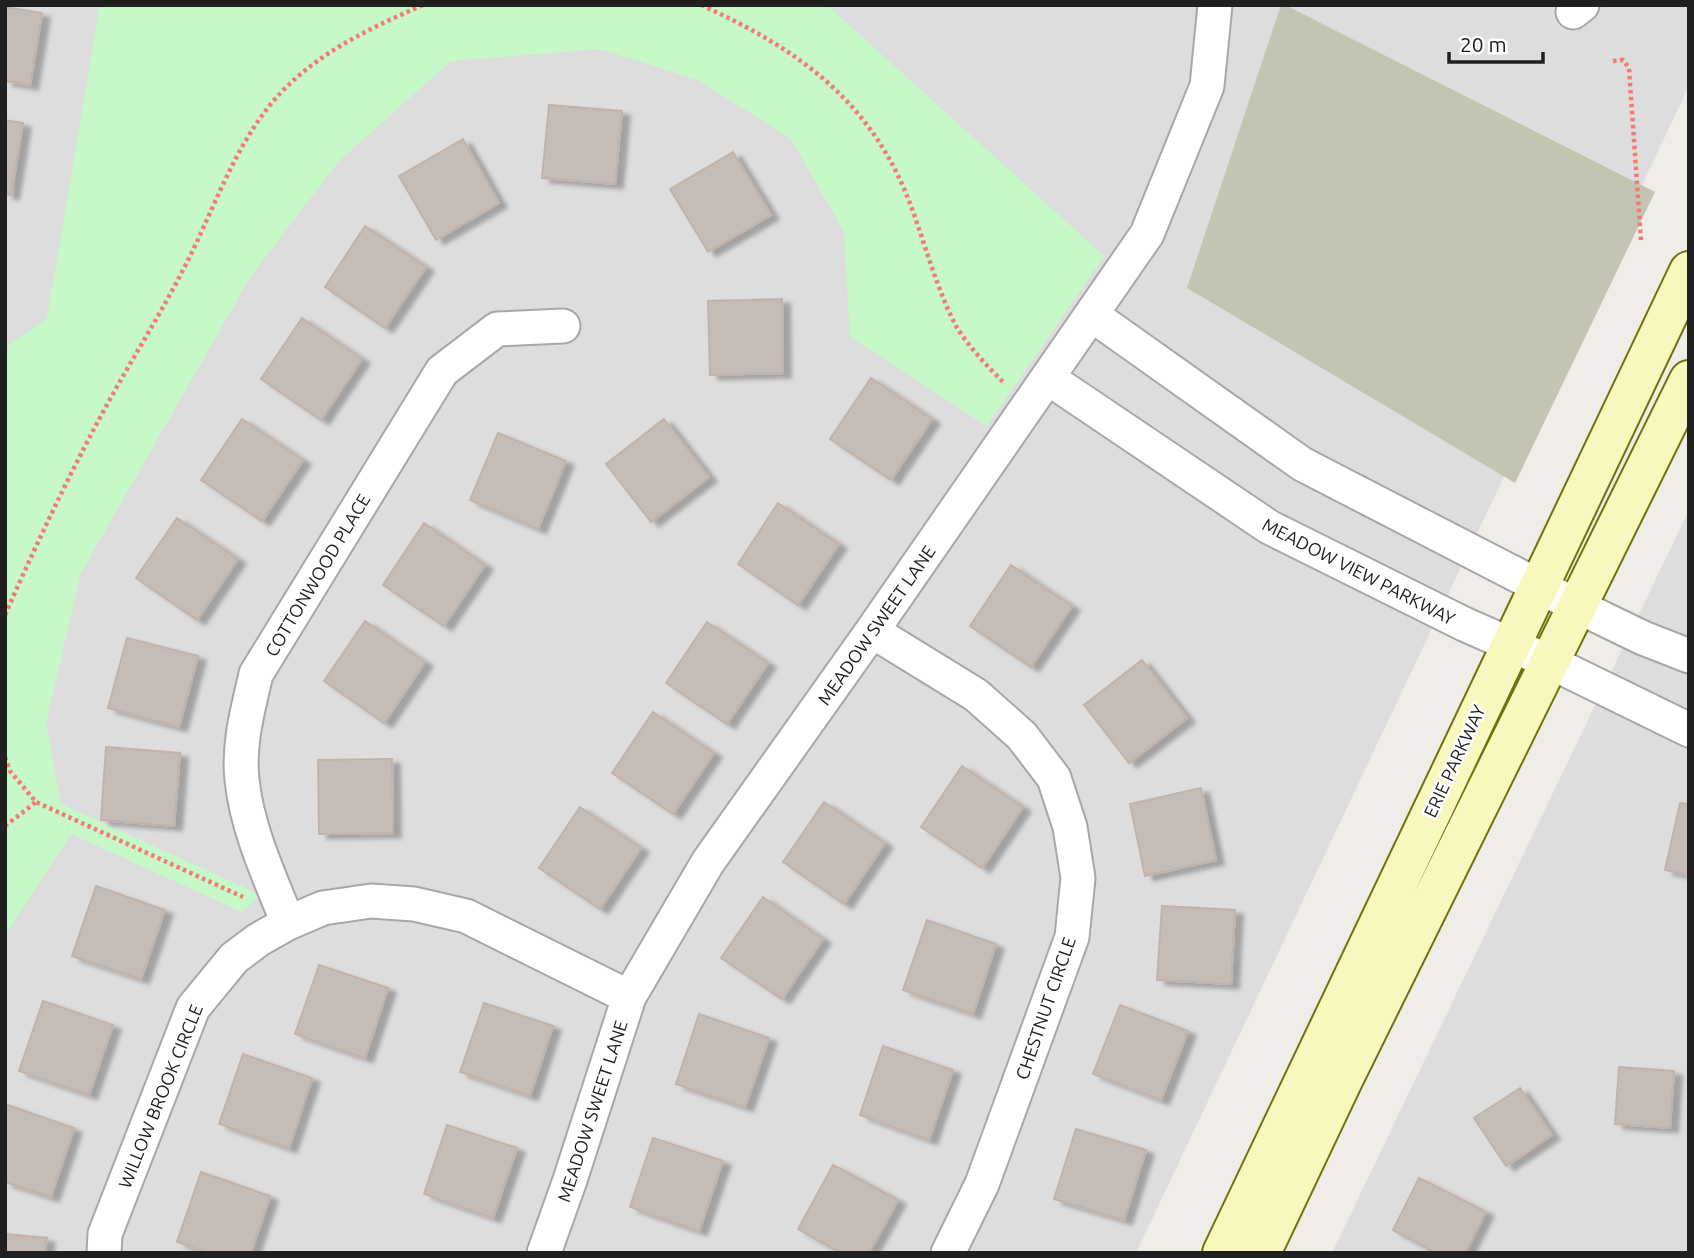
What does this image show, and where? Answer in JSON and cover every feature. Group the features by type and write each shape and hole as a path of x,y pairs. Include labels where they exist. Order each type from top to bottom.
{"main road":[{"name":"ERIE PARKWAY","path":"1222,1253 1689,271"},
{"path":"1261,1253 1349,1068 1689,380"}],"street":[{"name":"MEADOW SWEET LANE","path":"544,1253 629,997 708,862 873,631 1147,234 1207,86 1215,5"},
{"path":"1092,315 1302,464 1577,606 1643,638 1689,656"},
{"name":"COTTONWOOD PLACE","path":"288,923 254,834 242,780 243,727 256,674 442,371 497,329 563,326"},
{"name":"MEADOW VIEW PARKWAY","path":"1048,378 1269,527 1464,624 1550,662 1689,730"},
{"name":"CHESTNUT CIRCLE","path":"873,631 976,695 1023,736 1054,778 1070,827 1078,878 1072,937 982,1184 948,1253"},
{"name":"WILLOW BROOK CIRCLE","path":"104,1253 105,1234 193,1008 234,958 288,923 323,908 370,901 414,904 466,916 629,997"}],"path":[{"path":"5,615 34,548 96,426 183,270 246,139 276,97 319,59 370,29 423,5"},
{"path":"701,5 745,25 789,51 835,87 872,129 892,161 906,193 957,327 991,370 1028,406"},
{"path":"1613,61 1623,60 1629,68 1641,242"},
{"path":"5,757 10,771 36,802 246,898 258,940"},
{"path":"5,826 36,802"}],"shaded area":[{"path":"5,5 1689,5 1689,86 1136,1253 5,1253"},
{"path":"1281,5 1655,192 1515,483 1187,288"},
{"path":"1689,510 1689,1253 1332,1253 1499,905"}],"green space":[{"path":"100,5 827,5 1104,256 987,426 850,337 844,232 791,139 698,80 600,49 451,61 339,161 251,276 81,573 46,723 61,804 261,895 242,912 71,834 5,936 5,348 47,318"}],"building":[{"path":"5,7 42,13 30,85 5,81"},
{"path":"549,105 622,111 615,184 542,178"},
{"path":"5,120 23,123 11,195 5,194"},
{"path":"463,139 499,203 436,240 399,176"},
{"path":"733,152 771,215 708,252 670,189"},
{"path":"365,226 426,267 385,328 325,287"},
{"path":"782,299 783,373 710,375 708,301"},
{"path":"302,318 362,359 321,420 261,379"},
{"path":"871,378 932,419 891,480 830,439"},
{"path":"242,419 303,460 262,521 201,480"},
{"path":"664,419 709,477 651,522 606,464"},
{"path":"498,433 566,461 538,529 470,500"},
{"path":"778,503 839,544 798,605 738,564"},
{"path":"177,518 238,559 197,620 136,578"},
{"path":"424,523 485,565 444,626 383,585"},
{"path":"1011,565 1072,606 1031,667 970,626"},
{"path":"365,621 425,662 384,723 324,681"},
{"path":"707,622 768,663 727,724 666,683"},
{"path":"127,638 198,656 179,727 108,708"},
{"path":"1142,660 1187,718 1129,763 1084,705"},
{"path":"653,712 714,753 673,814 612,773"},
{"path":"106,747 180,753 174,826 101,820"},
{"path":"392,759 393,833 319,834 318,760"},
{"path":"962,766 1023,807 982,868 921,827"},
{"path":"1201,788 1216,860 1145,876 1130,804"},
{"path":"824,802 885,843 844,904 783,862"},
{"path":"1680,803 1689,804 1689,875 1665,870"},
{"path":"580,807 641,848 600,909 539,868"},
{"path":"96,886 165,910 141,979 72,956"},
{"path":"763,897 823,939 782,999 721,958"},
{"path":"1162,906 1235,910 1231,984 1157,980"},
{"path":"927,920 996,944 973,1014 903,990"},
{"path":"319,965 388,988 365,1058 295,1034"},
{"path":"43,1001 113,1025 89,1095 19,1071"},
{"path":"484,1003 553,1026 530,1096 460,1072"},
{"path":"1120,1005 1188,1031 1161,1100 1093,1074"},
{"path":"699,1014 769,1038 745,1107 676,1084"},
{"path":"883,1046 953,1070 929,1140 860,1115"},
{"path":"243,1054 312,1078 289,1148 219,1124"},
{"path":"1619,1067 1674,1071 1670,1128 1615,1124"},
{"path":"1520,1088 1552,1135 1506,1166 1474,1118"},
{"path":"5,1104 74,1128 51,1197 5,1182"},
{"path":"447,1125 517,1148 493,1218 424,1194"},
{"path":"1076,1129 1146,1150 1124,1220 1054,1199"},
{"path":"653,1138 723,1161 699,1231 630,1207"},
{"path":"833,1165 898,1200 869,1253 841,1253 798,1229"},
{"path":"201,1172 270,1196 251,1253 209,1253 177,1242"},
{"path":"1419,1178 1486,1212 1465,1253 1436,1253 1393,1230"},
{"path":"5,1234 47,1238 45,1253 5,1253"}]}
